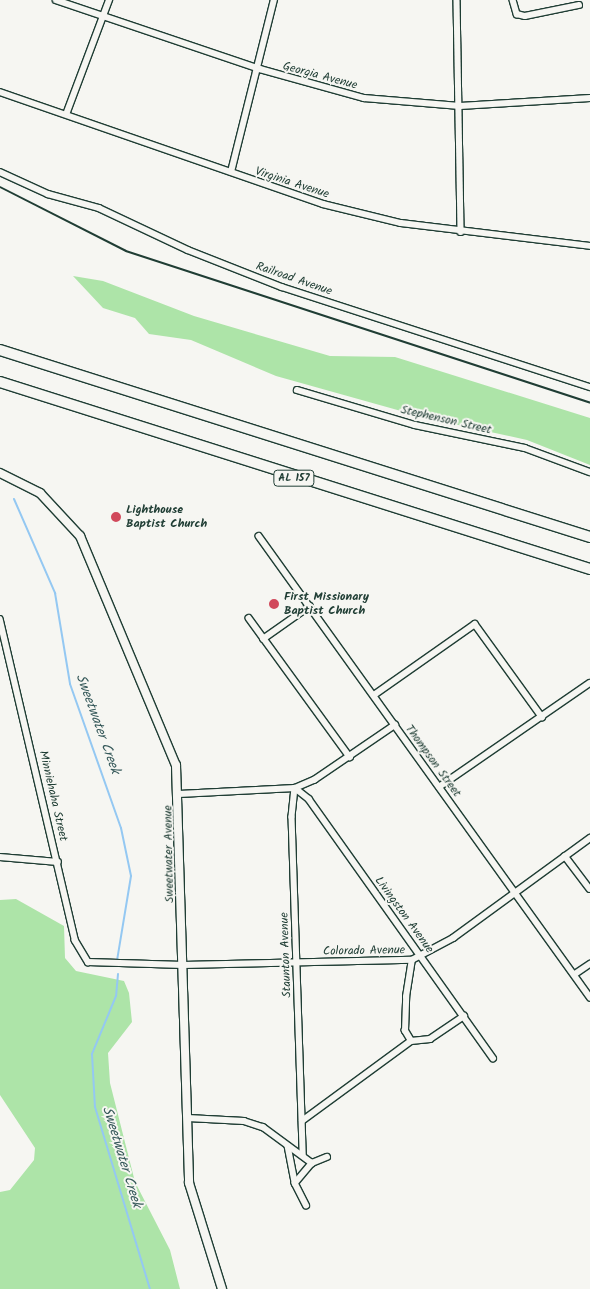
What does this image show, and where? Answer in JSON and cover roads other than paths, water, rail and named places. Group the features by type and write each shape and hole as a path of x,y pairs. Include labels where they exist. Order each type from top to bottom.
{"highway":[{"name":"AL 157","path":"0,350 590,537"},
{"name":"AL 157","path":"0,382 590,569"}],"street":[{"name":"Georgia Avenue","path":"56,0 260,69 364,98 460,106 590,98"},
{"path":"67,112 109,0"},
{"path":"231,172 260,69 274,0"},
{"path":"457,0 462,232"},
{"path":"513,0 517,14 525,16 579,5"},
{"name":"Virginia Avenue","path":"0,92 67,112 155,148 322,204 462,232 590,246"},
{"name":"Railroad Avenue","path":"0,172 48,194 99,208 188,250 282,287 590,387"},
{"name":"Stephenson Street","path":"297,390 415,425 525,448 590,472"},
{"name":"Sweetwater Avenue","path":"0,473 40,493 80,536 176,765 179,794 191,1200 222,1289"},
{"name":"Thompson Street","path":"259,536 590,997"},
{"path":"263,638 310,606"},
{"path":"249,618 350,758"},
{"name":"Minniehaha Street","path":"0,619 77,947 88,962 99,966"},
{"path":"374,696 475,624 542,717"},
{"path":"439,787 590,682"},
{"path":"179,794 295,788 350,758 395,725"},
{"name":"Livingston Avenue","path":"295,788 309,799 493,1058"},
{"name":"Staunton Avenue","path":"295,788 295,962 303,1155"},
{"name":"Colorado Avenue","path":"99,966 412,960 422,957 590,838"},
{"path":"565,856 590,890"},
{"path":"0,857 58,862"},
{"path":"411,1041 405,1031 406,997 412,960"},
{"path":"575,974 590,964"},
{"path":"302,1120 411,1041 430,1039 464,1016"},
{"path":"188,1118 244,1121 263,1127 312,1163"},
{"path":"288,1146 295,1183 306,1205"},
{"path":"295,1183 312,1163 327,1156"}],"waterway":[{"name":"Sweetwater Creek","path":"14,499 55,593 70,684 121,828 131,876 117,961"},
{"name":"Sweetwater Creek","path":"118,974 116,996 92,1054 95,1107 150,1289"}],"railway":[{"path":"0,187 126,251 590,403"}],"place":[{"name":"Lighthouse Baptist Church","path":"116,517"},
{"name":"First Missionary Baptist Church","path":"274,604"}]}
